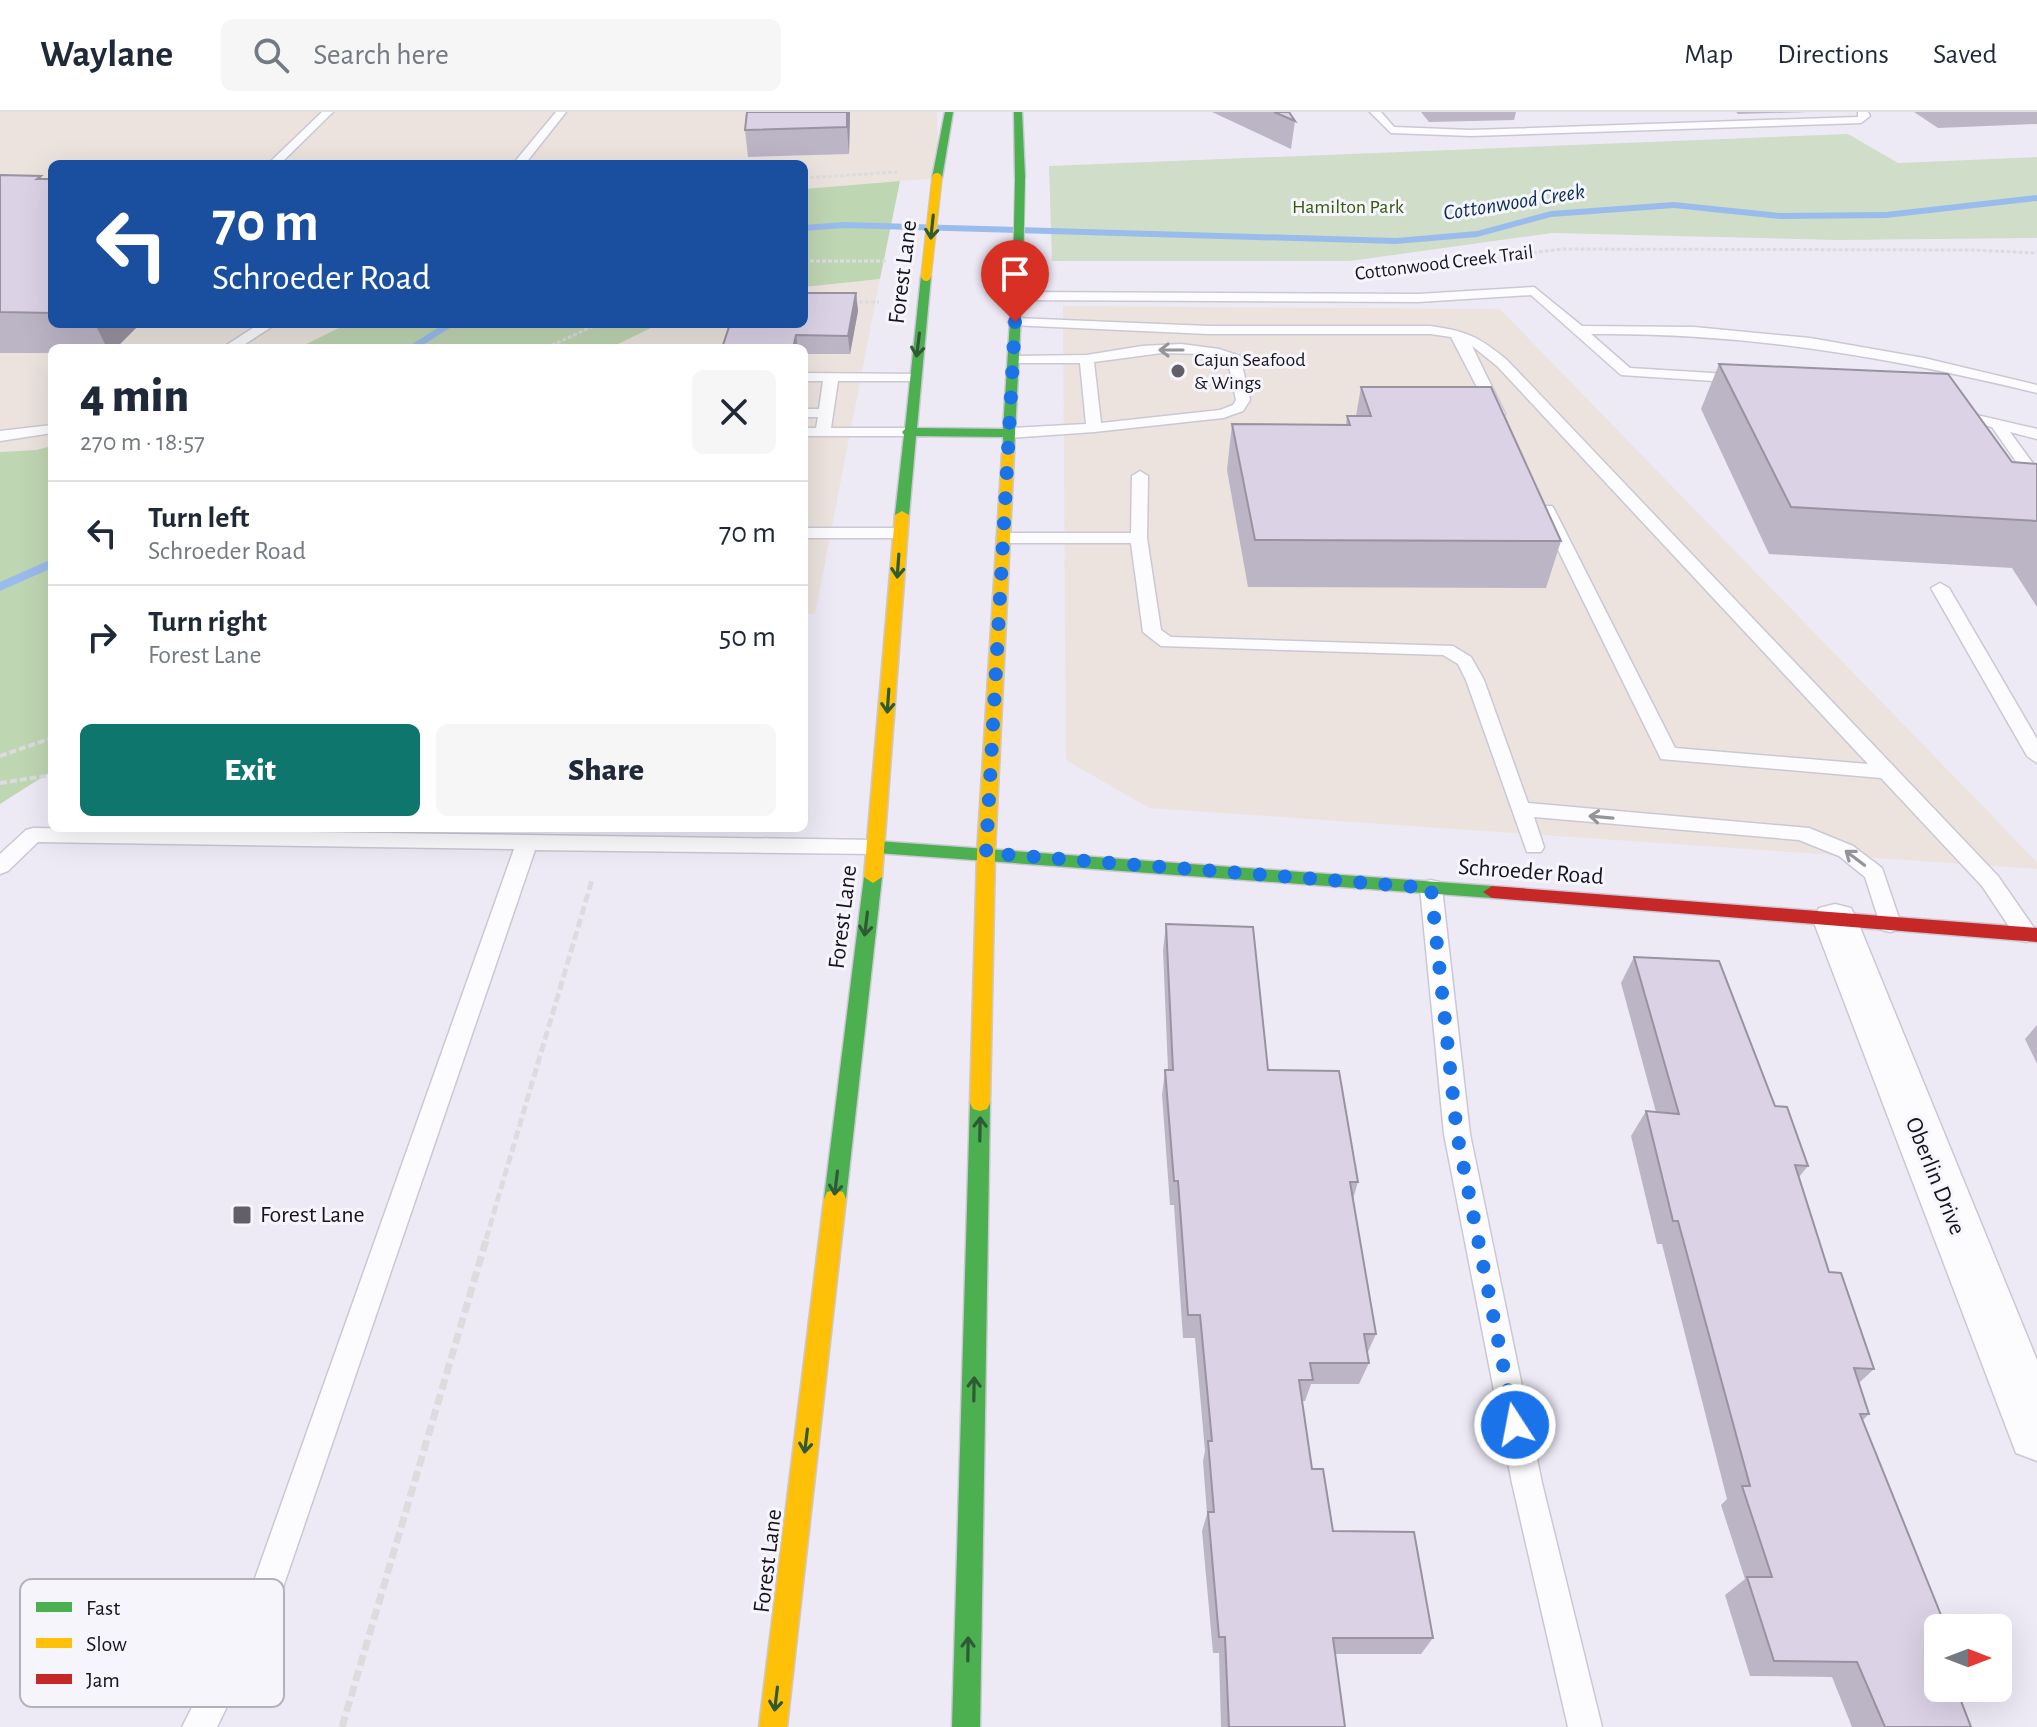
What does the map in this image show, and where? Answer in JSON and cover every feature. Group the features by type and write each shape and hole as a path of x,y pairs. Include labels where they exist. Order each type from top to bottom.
{"main road":[{"name":"Forest Lane","path":"773,1727 877,847 908,432 937,178 949,112"},
{"path":"966,1727 986,853 1018,275 1018,112"},
{"path":"908,432 1009,433"},
{"name":"Schroeder Road","path":"877,847 2031,935"}],"street":[{"name":"Oberlin Drive","path":"1835,920 2037,1432"}],"lane":[{"path":"278,160 328,112"},
{"path":"522,160 561,112"},
{"path":"1375,112 1391,130 1471,133 1861,120 1865,116 1863,112"},
{"path":"1017,296 1418,298 1519,290 1543,296 1615,366 1626,372 1753,379"},
{"path":"1015,322 1208,330 1430,330 1458,333 1474,340 1502,363 1888,772 1990,881 2031,935"},
{"path":"236,344 262,328"},
{"path":"1578,330 1686,331 1833,345 1908,358 2037,389"},
{"path":"1458,333 1507,431"},
{"path":"1009,433 1094,428 1223,414 1238,408 1243,400 1235,359 1210,351 1127,350 1087,359 1013,359"},
{"path":"1087,359 1094,428"},
{"path":"808,377 915,377"},
{"path":"823,432 831,377"},
{"path":"1937,410 2037,434"},
{"path":"808,413 826,413"},
{"path":"1997,424 2037,480"},
{"path":"0,436 48,430"},
{"path":"808,432 908,432"},
{"path":"1140,476 1139,538 1152,632 1167,642 1447,650 1465,661 1475,680 1534,847"},
{"path":"1535,487 1668,754 1888,772"},
{"path":"808,533 900,533"},
{"path":"1004,538 1139,538"},
{"path":"1940,588 2037,756"},
{"path":"1521,809 1802,833 1846,851 1874,873 1890,924"},
{"path":"0,866 33,835 877,847"},
{"path":"270,1579 527,842"},
{"path":"1431,888 1457,1134 1527,1483 1585,1727"},
{"path":"199,1727 209,1707"}],"path":[{"path":"808,178 901,172"},
{"name":"Cottonwood Creek Trail","path":"1508,256 1562,249 1973,250 2037,253"},
{"path":"808,261 893,261"},
{"path":"851,302 882,302"},
{"path":"555,344 589,328"},
{"path":"0,756 48,739"},
{"path":"0,783 48,776"},
{"path":"342,1727 586,899 609,842"}],"shaded area":[{"path":"0,112 937,112 937,178 808,189 808,160 48,160 48,328 339,328 306,344 48,344 48,447 0,452"},
{"path":"880,279 815,614 808,614 808,344 618,344 651,328 808,328 808,287"},
{"path":"1063,306 1500,309 2037,862 2037,869 1149,808 1066,760"}],"green space":[{"name":"Hamilton Park","path":"1848,134 1898,163 2037,157 2037,238 1836,240 1552,233 1350,261 1052,261 1049,166"},
{"path":"900,181 880,279 808,287 808,189"},
{"path":"339,328 651,328 618,344 306,344"},
{"path":"48,447 48,774 0,804 0,452"}],"building":[{"path":"747,112 847,112 847,127 745,130"},
{"path":"1274,112 1289,112 1295,121"},
{"path":"0,175 41,176 37,179 48,179 48,313 0,312"},
{"path":"808,293 856,293 848,336 796,335 794,344 723,344 729,328 808,328"},
{"path":"1719,364 1948,374 2012,462 2037,464 2037,521 1791,507"},
{"path":"1361,387 1491,387 1561,541 1255,540 1232,424 1350,425 1347,416 1371,416"},
{"path":"1166,924 1253,927 1268,1070 1339,1071 1358,1182 1350,1182 1376,1334 1364,1334 1369,1363 1310,1363 1313,1380 1299,1380 1312,1469 1323,1469 1333,1531 1414,1532 1433,1638 1333,1638 1345,1727 1229,1727 1225,1637 1219,1637 1208,1512 1214,1512 1208,1441 1212,1441 1200,1315 1188,1315 1178,1181 1174,1181 1165,1070 1173,1070"},
{"path":"1634,957 1719,961 1775,1106 1787,1107 1808,1166 1795,1165 1829,1272 1841,1273 1874,1369 1854,1368 1869,1414 1860,1414 1941,1614 1924,1614 1924,1702 1961,1702 1971,1727 1885,1727 1857,1662 1774,1661 1747,1577 1772,1577 1742,1486 1750,1486 1678,1221 1673,1221 1646,1111 1679,1114"}],"waterway":[{"name":"Cottonwood Creek","path":"808,228 844,225 1396,241 1477,234 1551,214 1674,205 1781,216 1886,215 2037,198"},
{"name":"Cottonwood Creek","path":"418,344 444,328"},
{"name":"Cottonwood Creek","path":"0,587 48,565"}],"traffic: fast":[{"path":"937,178 949,112"},
{"path":"1018,112 1020,177"},
{"path":"1018,275 1020,177"},
{"path":"1008,453 1018,275"},
{"path":"902,515 926,276"},
{"path":"908,432 1009,433"},
{"path":"877,847 1492,892"},
{"path":"835,1199 873,877"},
{"path":"966,1727 980,1103"}],"traffic: slow":[{"path":"926,276 937,178"},
{"path":"980,1103 986,853 1008,453"},
{"path":"873,877 902,515"},
{"path":"773,1727 835,1199"}],"traffic: jam":[{"path":"1492,892 2037,935"}],"place":[{"name":"Cajun Seafood & Wings","path":"1178,371"},
{"name":"Forest Lane","path":"242,1215"}],"route":[{"path":"1015,322 986,853 1431,888 1457,1134 1515,1425"}]}
